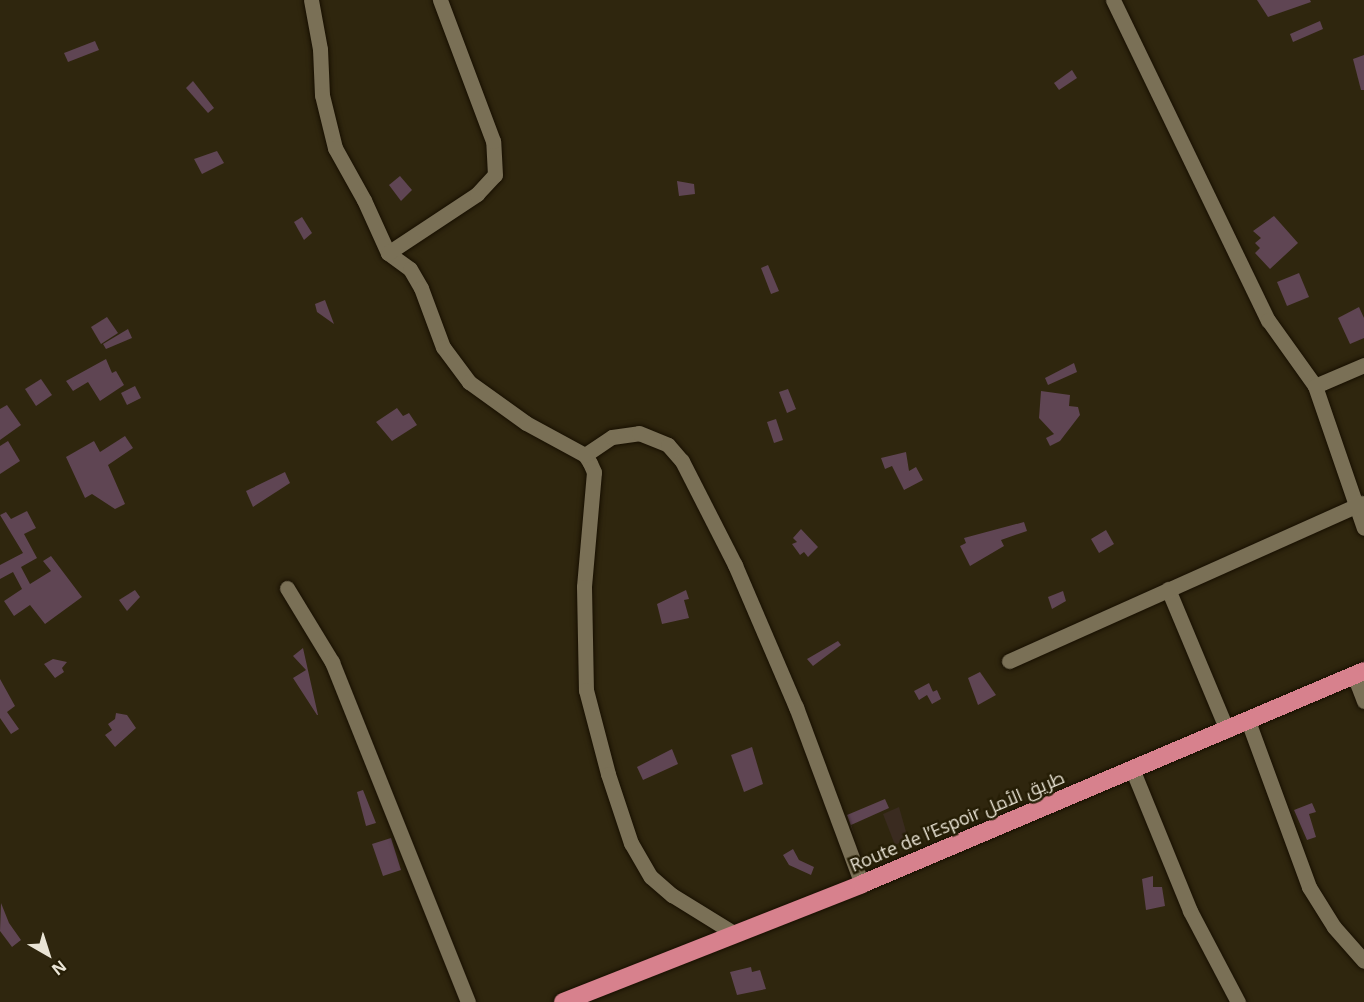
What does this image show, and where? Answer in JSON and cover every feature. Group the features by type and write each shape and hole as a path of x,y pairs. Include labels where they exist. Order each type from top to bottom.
{"highway":[{"name":"Route de l’Espoir طريق الأمل","path":"563,1002 862,884 1133,771 1359,673"}],"street":[{"path":"311,0 332,138 388,253 410,269 430,308 443,347 469,382 526,423 585,455 594,472 584,587 586,690 608,774 631,843 651,877 672,895 735,934"},
{"path":"388,253 477,194 495,175 493,141 440,0"},
{"path":"1113,0 1268,320 1315,386 1360,504 1364,528"},
{"path":"1315,386 1364,365"},
{"path":"585,455 612,437 639,433 668,445 682,461 735,565 796,707 862,884"},
{"path":"1009,661 1360,504"},
{"path":"287,588 332,662 468,1002"},
{"path":"1168,589 1227,730"},
{"path":"1359,673 1364,701"},
{"path":"1248,722 1309,887 1334,927 1364,961"},
{"path":"1133,771 1190,911 1238,1002"}],"shaded area":[{"path":"899,807 908,839 895,845 883,814"}],"building":[{"path":"1257,0 1310,0 1311,2 1268,17"},
{"path":"1320,21 1323,29 1293,42 1290,34"},
{"path":"95,41 99,50 68,62 64,53"},
{"path":"1364,55 1364,90 1361,90 1353,59"},
{"path":"1072,70 1077,78 1059,90 1054,83"},
{"path":"193,81 214,108 208,113 186,88"},
{"path":"217,151 224,163 202,174 194,159"},
{"path":"400,176 412,190 401,201 389,185"},
{"path":"677,181 694,184 695,194 679,196"},
{"path":"1274,216 1298,243 1270,269 1255,253 1260,248 1255,243 1261,238 1253,231"},
{"path":"302,217 312,233 304,240 294,222"},
{"path":"768,265 779,291 771,294 761,268"},
{"path":"1299,273 1309,297 1287,306 1277,282"},
{"path":"325,300 334,324 317,312 315,304"},
{"path":"1359,307 1364,318 1364,338 1350,344 1338,318"},
{"path":"107,317 118,333 101,344 91,327"},
{"path":"128,329 132,338 106,349 103,344"},
{"path":"106,359 112,373 116,371 124,385 100,401 88,382 73,391 66,381"},
{"path":"1074,363 1077,372 1048,385 1045,378"},
{"path":"41,379 52,395 36,406 25,389"},
{"path":"135,386 141,398 127,405 121,393"},
{"path":"788,389 796,409 787,413 779,392"},
{"path":"1041,391 1070,395 1069,406 1078,407 1080,415 1060,441 1050,446 1046,438 1054,434 1039,418"},
{"path":"7,405 21,425 0,440 0,409"},
{"path":"397,408 403,416 409,413 417,425 392,441 376,422"},
{"path":"776,419 783,440 774,443 767,422"},
{"path":"125,436 133,448 108,465 125,504 115,509 92,494 85,498 66,457 94,441 100,452"},
{"path":"8,441 20,461 0,474 0,446"},
{"path":"906,452 909,471 916,467 923,480 904,490 892,466 885,469 881,458"},
{"path":"285,472 290,483 253,507 246,491"},
{"path":"27,511 36,528 24,534 37,558 21,567 30,584 51,571 43,561 51,556 82,597 45,624 30,605 14,616 4,601 22,589 13,572 0,579 0,565 23,553 0,515 6,512 11,519"},
{"path":"1024,522 1027,531 1001,540 1004,546 970,566 960,546 966,543 964,538"},
{"path":"801,529 818,547 808,557 804,552 800,555 792,544 797,542 793,538"},
{"path":"1106,530 1114,544 1099,553 1091,539"},
{"path":"135,590 140,597 127,611 119,600"},
{"path":"686,590 689,599 684,600 689,618 662,624 657,604"},
{"path":"1063,591 1066,601 1052,609 1048,597"},
{"path":"838,641 841,645 813,666 807,659"},
{"path":"303,648 318,715 293,678 306,670 293,656"},
{"path":"53,659 67,662 62,668 64,672 55,678 44,664"},
{"path":"980,672 996,695 978,705 968,678"},
{"path":"0,679 15,706 7,712 19,729 11,734 0,718"},
{"path":"929,683 933,692 937,690 941,699 932,704 927,695 919,700 914,691"},
{"path":"116,713 127,715 136,728 115,747 105,735 112,730 108,724 115,719"},
{"path":"752,747 763,784 744,792 731,755"},
{"path":"672,749 678,764 643,780 637,767"},
{"path":"363,790 376,823 366,826 357,792"},
{"path":"885,799 889,808 851,825 855,837 847,815"},
{"path":"1312,803 1316,812 1309,814 1316,837 1307,840 1294,810"},
{"path":"391,838 401,870 383,876 372,844"},
{"path":"793,849 799,860 814,867 811,875 789,865 783,855"},
{"path":"1153,876 1153,887 1162,887 1165,906 1146,910 1142,879"},
{"path":"1,903 9,923 21,940 12,947 0,931"},
{"path":"751,967 752,972 760,970 766,989 737,995 730,972"}]}
